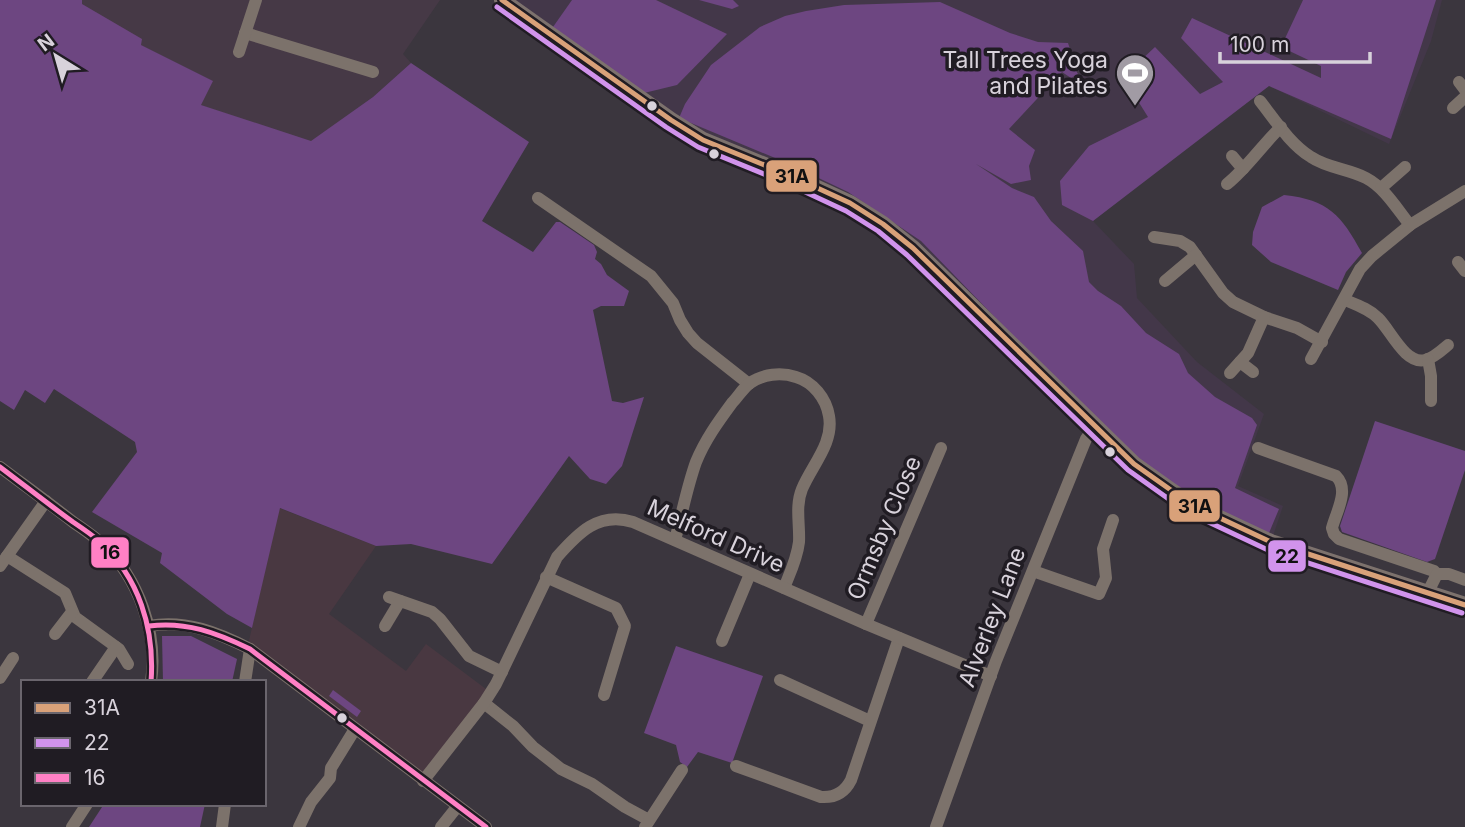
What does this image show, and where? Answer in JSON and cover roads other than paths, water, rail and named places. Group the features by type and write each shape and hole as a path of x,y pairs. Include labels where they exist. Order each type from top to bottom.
{"main road":[{"path":"502,0 703,140 838,197 883,225 913,248 1134,464 1192,505 1271,542 1465,606"}],"street":[{"path":"240,52 256,0"},
{"path":"245,33 373,72"},
{"path":"1453,108 1465,97"},
{"path":"1260,101 1302,151 1313,159 1364,177 1381,188 1410,225"},
{"path":"1227,184 1281,127"},
{"path":"1232,156 1243,169"},
{"path":"1381,188 1405,167"},
{"path":"1311,359 1360,270 1372,256 1410,225 1465,191"},
{"path":"538,198 651,276 673,303 680,320 697,343 749,384"},
{"path":"1154,237 1180,241 1190,247 1223,293 1233,302 1264,317 1297,328 1322,342"},
{"path":"1165,281 1196,255"},
{"path":"1345,300 1367,309 1378,318 1401,349 1418,360 1429,359 1448,345"},
{"path":"1230,373 1248,353 1264,317"},
{"path":"1429,359 1431,401"},
{"path":"1240,362 1254,372"},
{"path":"675,540 695,465 711,431 749,384 774,375 798,377 818,392 826,404 829,416 828,437 799,499 799,541 784,588"},
{"name":"Alverley Lane","path":"936,827 996,661 1086,439 1095,426"},
{"path":"1262,447 1336,476 1340,480 1343,490 1332,528 1339,539 1437,574 1449,573 1465,580"},
{"name":"Ormsby Close","path":"866,624 941,448"},
{"path":"0,467 103,545 132,582 149,626 153,662 151,680"},
{"path":"46,501 4,561 65,593 75,617 116,647 128,664"},
{"name":"Melford Drive","path":"424,780 484,703 502,672 557,557 572,540 598,521 623,518 991,676"},
{"path":"1033,571 1099,594 1106,578 1103,549 1113,520"},
{"path":"722,641 750,574"},
{"path":"1428,592 1437,574"},
{"path":"546,577 615,608 625,625 604,695"},
{"path":"385,626 396,610 395,599 432,612 469,656 502,672"},
{"path":"55,634 72,612"},
{"path":"149,626 165,623 202,629 250,649 486,827"},
{"path":"736,766 821,797 832,797 841,793 848,787 899,638"},
{"path":"93,680 116,647"},
{"path":"245,680 250,649"},
{"path":"0,678 13,658"},
{"path":"780,680 870,721"},
{"path":"484,703 561,769 592,784 647,824 682,770"},
{"path":"299,827 311,802 330,778 331,768 355,729"},
{"path":"72,827 86,806"},
{"path":"222,827 225,806"},
{"path":"441,827 457,807"}],"place":[{"name":"Tall Trees Yoga and Pilates","path":"1135,107"}]}
